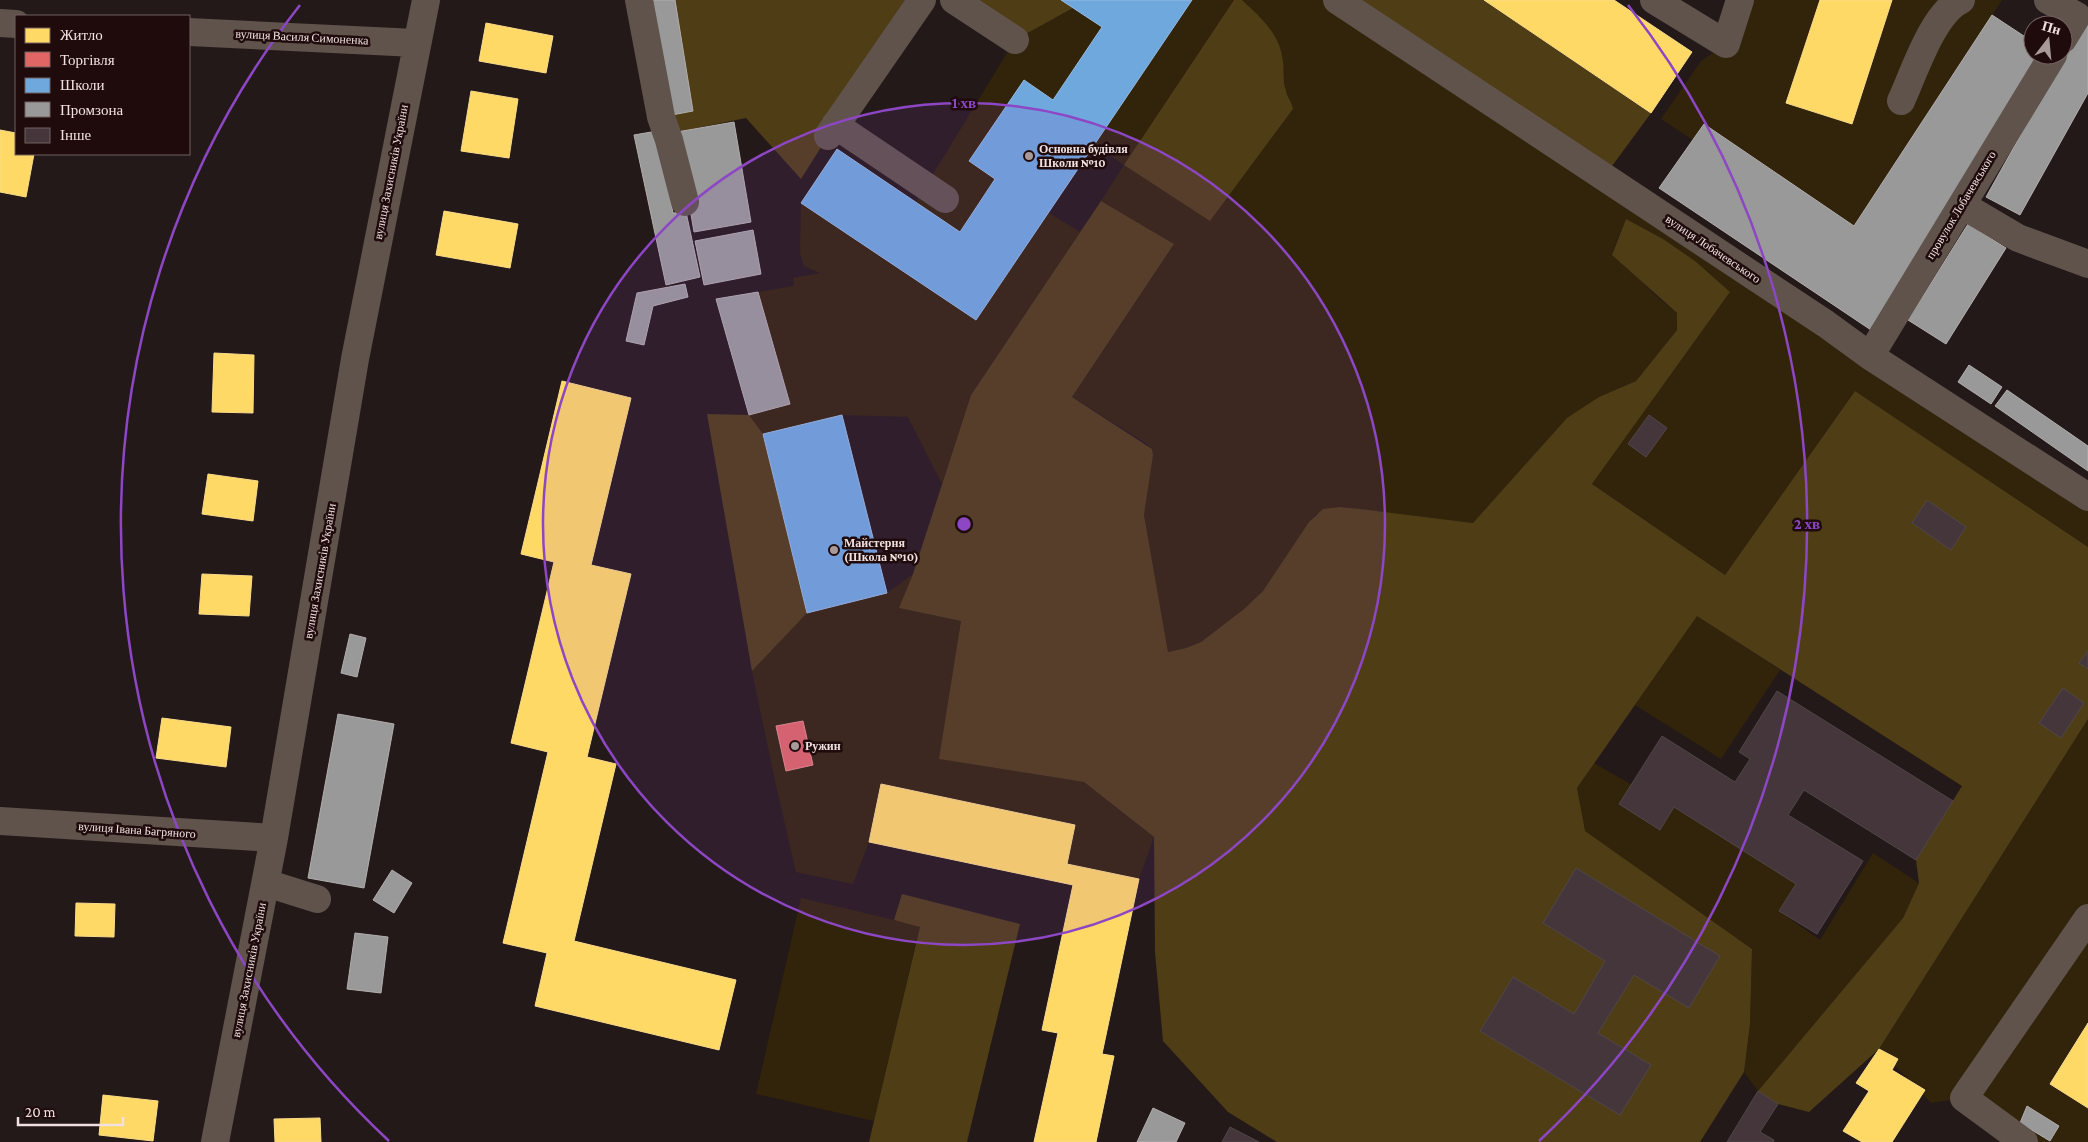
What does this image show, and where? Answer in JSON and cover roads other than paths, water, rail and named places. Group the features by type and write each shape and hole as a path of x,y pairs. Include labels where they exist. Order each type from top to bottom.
{"street":[{"name":"вулиця Захисників України","path":"215,1142 266,883 356,359 416,43 426,0"},
{"path":"639,0 661,117 670,140 685,202"},
{"path":"922,0 831,131 945,199"},
{"path":"954,0 1016,40"},
{"name":"вулиця Лобачевського","path":"1337,0 1826,324 1870,356 2088,497"},
{"path":"1654,0 1726,44 1740,0"},
{"path":"1901,101 1938,21 1954,3 1961,0"},
{"path":"2048,0 2078,16 2073,24"},
{"path":"0,23 15,24"},
{"name":"вулиця Василя Симоненка","path":"190,32 416,43"},
{"name":"провулок Лобачевського","path":"1870,356 2047,65"},
{"path":"1962,205 2018,238 2088,264"},
{"name":"вулиця Івана Багряного","path":"0,821 274,838"},
{"path":"266,883 317,899"},
{"path":"2024,1142 1964,1098 2088,918"}],"place":[{"name":"Основна будівля Школи №10","path":"1029,156"},
{"name":"Майстерня (Школа №10)","path":"834,550"},
{"name":"Ружин","path":"795,746"}]}
